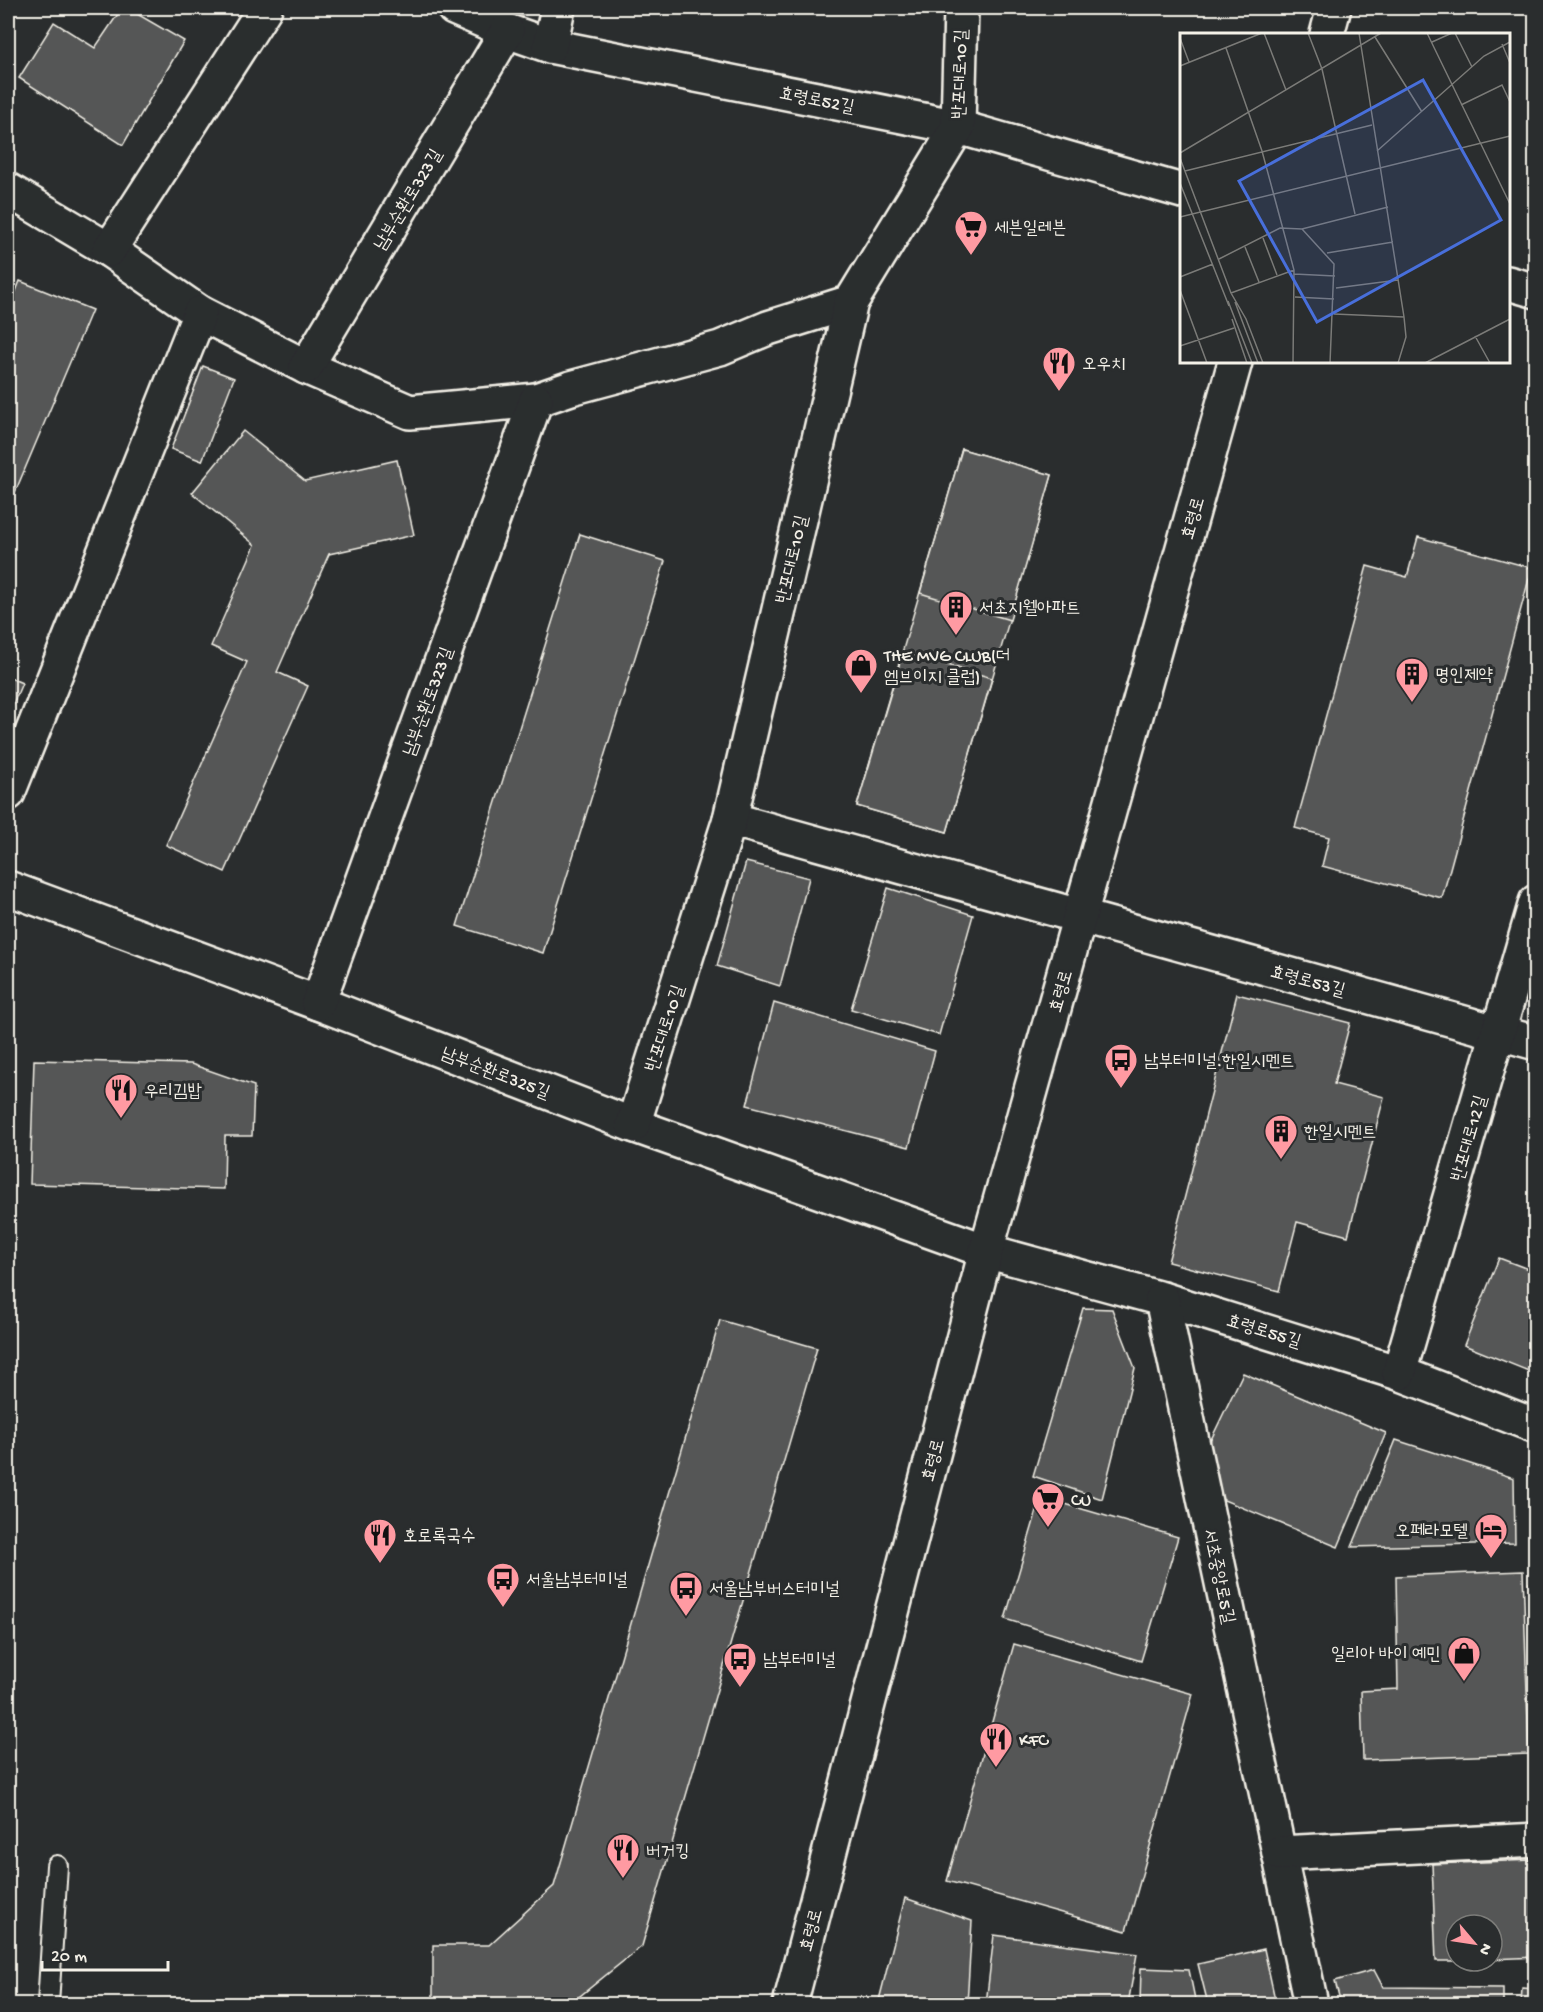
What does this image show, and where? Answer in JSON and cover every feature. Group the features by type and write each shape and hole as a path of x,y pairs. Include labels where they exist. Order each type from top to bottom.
{"street":[{"path":"109,250 265,8"},
{"name":"효령로52길","path":"454,8 507,31 550,46 958,127 1180,190"},
{"path":"550,46 558,8"},
{"name":"반포대로10길","path":"633,1125 730,819 851,302 958,127 961,8"},
{"path":"1327,33 1334,8"},
{"name":"남부순환로323길","path":"306,367 507,31"},
{"path":"8,190 109,250 200,313 306,367 410,412 536,399 720,348 768,328 851,302"},
{"path":"1510,283 1536,291"},
{"path":"8,793 200,313"},
{"name":"효령로","path":"790,2004 986,1251 1235,363"},
{"name":"남부순환로323길","path":"318,1003 536,399"},
{"path":"730,819 1081,917"},
{"name":"남부순환로325길","path":"8,888 318,1003 633,1125 986,1251"},
{"name":"반포대로12길","path":"1399,1372 1536,902"},
{"name":"효령로53길","path":"1081,917 1536,1043"},
{"name":"효령로55길","path":"986,1251 1162,1299 1399,1372 1536,1426"},
{"name":"서초중앙로5길","path":"1162,1299 1311,2004"},
{"path":"1279,1853 1536,1840"}],"lane":[{"path":"48,2004 57,1866"}],"building":[{"path":"122,8 127,8 184,41 123,145 19,78 54,22 95,48"},
{"path":"20,281 92,310 8,509 8,311"},
{"path":"203,366 234,378 202,461 171,449"},
{"path":"243,431 305,481 397,460 414,535 329,554 277,672 308,686 225,872 166,845 247,662 211,646 255,545 192,493"},
{"name":"서초지웰아파트","path":"962,449 1052,475 947,832 857,806"},
{"path":"962,449 1052,475 1010,620 920,593"},
{"path":"580,534 665,561 543,953 457,926"},
{"name":"명인제약","path":"1418,537 1532,568 1442,898 1322,866 1329,837 1295,828 1367,566 1407,577"},
{"path":"903,652 992,678 947,832 857,806"},
{"path":"8,677 22,683 8,716"},
{"path":"746,862 809,878 780,986 717,966"},
{"path":"888,888 973,915 939,1035 851,1009"},
{"name":"한일시멘트","path":"1237,994 1350,1023 1334,1084 1384,1097 1348,1236 1297,1222 1279,1291 1168,1262"},
{"path":"774,1003 935,1051 909,1147 747,1105"},
{"path":"34,1060 191,1064 254,1086 252,1136 225,1136 224,1189 30,1184"},
{"path":"1499,1258 1536,1272 1536,1374 1464,1345"},
{"path":"1083,1308 1112,1309 1135,1368 1102,1499 1033,1476"},
{"name":"서울남부버스터미널","path":"720,1320 817,1348 642,1946 570,2004 433,2004 433,1945 489,1945 554,1886"},
{"path":"1243,1373 1386,1433 1338,1547 1219,1498 1206,1450"},
{"path":"1396,1440 1514,1478 1515,1543 1352,1547"},
{"path":"1041,1497 1178,1537 1141,1661 1005,1619"},
{"path":"1523,1571 1529,1754 1363,1760 1361,1691 1398,1689 1396,1576"},
{"path":"1529,1583 1536,1583 1536,1712"},
{"path":"1014,1644 1193,1694 1126,1931 947,1881"},
{"path":"1536,1860 1536,1957 1504,1958 1504,1913 1444,1913 1444,1961 1436,1961 1432,1864"},
{"path":"905,1898 972,1921 967,2004 878,2004"},
{"path":"994,1935 1137,1954 1128,2004 986,2004"},
{"path":"1264,1949 1276,2004 1208,2004 1198,1964"},
{"path":"1141,1968 1189,1970 1196,2004 1140,2004"},
{"path":"1374,1970 1383,1987 1503,1988 1503,2004 1341,2004 1335,1981"},
{"path":"1522,1988 1536,1989 1536,2004 1521,2004"}],"place":[{"name":"세븐일레븐","path":"971,256"},
{"name":"오우치","path":"1059,392"},
{"name":"서초지웰아파트","path":"956,636"},
{"name":"THE MVG CLUB(더 엠브이지 클럽)","path":"861,694"},
{"name":"명인제약","path":"1412,703"},
{"name":"남부터미널.한일시멘트","path":"1121,1089"},
{"name":"우리김밥","path":"121,1119"},
{"name":"한일시멘트","path":"1281,1160"},
{"name":"CU","path":"1048,1528"},
{"name":"오페라모텔","path":"1491,1559"},
{"name":"호로록국수","path":"380,1564"},
{"name":"서울남부터미널","path":"503,1608"},
{"name":"서울남부버스터미널","path":"686,1617"},
{"name":"일리아 바이 예민","path":"1464,1682"},
{"name":"남부터미널","path":"740,1688"},
{"name":"KFC","path":"996,1768"},
{"name":"버거킹","path":"623,1879"}]}
